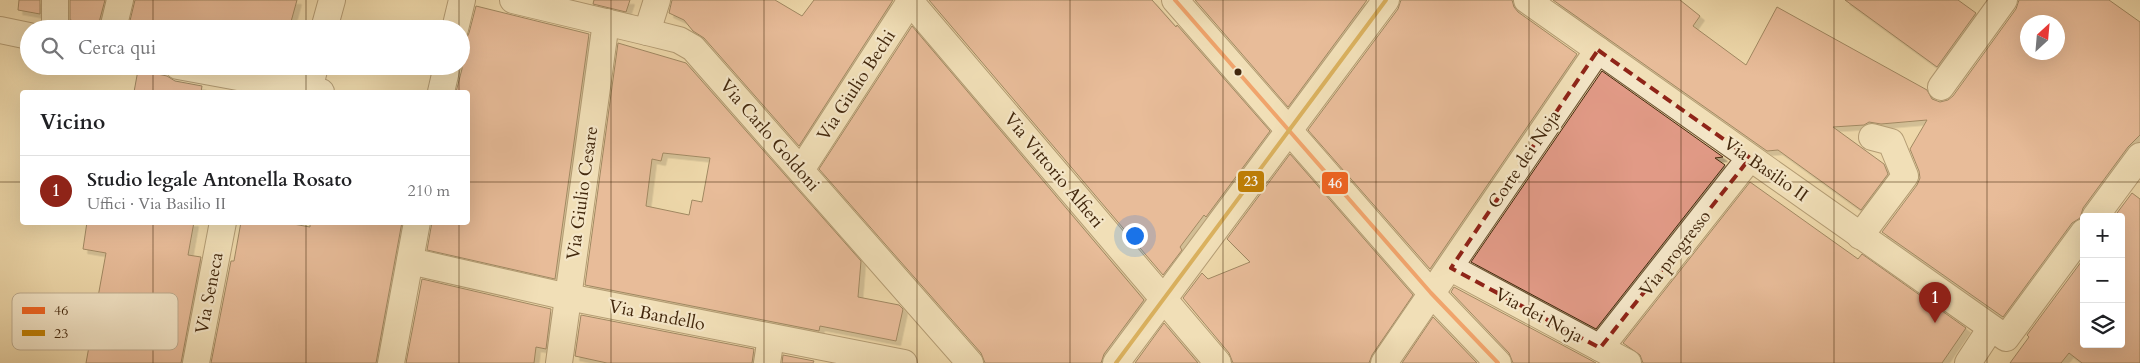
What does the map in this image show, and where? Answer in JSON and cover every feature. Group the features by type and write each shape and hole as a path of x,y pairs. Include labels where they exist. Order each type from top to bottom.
{"street":[{"path":"54,0 55,20"},
{"path":"115,20 120,0"},
{"path":"326,20 332,0"},
{"path":"457,20 462,0"},
{"name":"Via Carlo Goldoni","path":"513,0 679,40 693,48 970,363"},
{"path":"647,32 657,0"},
{"name":"Via Giulio Bechi","path":"801,170 910,0"},
{"name":"Via Vittorio Alfieri","path":"910,0 1218,363"},
{"path":"1174,0 1431,293 1498,363"},
{"path":"1116,363 1165,300 1288,130 1386,0"},
{"name":"Via Basilio II","path":"1527,0 1998,333"},
{"path":"1941,87 1993,4"},
{"name":"Via Giulio Cesare","path":"558,363 606,22"},
{"path":"0,30 20,34"},
{"name":"Corte dei Noja","path":"1384,363 1598,50"},
{"path":"210,75 250,86 315,83"},
{"path":"441,90 445,75"},
{"path":"1860,236 1905,176 1892,142 1872,137"},
{"name":"Via progresso","path":"1600,348 1750,158"},
{"path":"2099,213 2135,172"},
{"name":"Via Seneca","path":"196,363 222,225"},
{"path":"391,363 416,225"},
{"path":"1968,363 1998,333 2080,237"},
{"name":"Via Bandello","path":"410,261 568,297 904,363"},
{"name":"Via dei Noja","path":"1450,268 1628,363"},
{"path":"767,363 771,337"}],"highlighted area":[{"path":"1598,50 1750,158 1600,348 1451,268"}],"building":[{"path":"19,0 40,0 40,14 18,10"},
{"path":"70,0 105,0 100,20 70,20"},
{"path":"135,0 297,0 291,20 130,20"},
{"path":"594,0 630,0 626,12 593,4"},
{"path":"672,0 775,0 802,16 814,0 893,0 799,146 704,38 693,31 684,20 669,13"},
{"path":"929,0 1152,0 1176,27 1177,25 1270,131 1206,217 1204,215 1180,247 1182,250 1163,275"},
{"path":"1195,0 1367,0 1288,107"},
{"path":"1401,0 1512,0 1518,12 1577,54 1430,269 1308,130 1398,9"},
{"path":"1553,0 1680,0 1700,16 1693,26 1746,65 1777,7 1927,90 1932,99 1940,102 1948,100 1953,96 2016,9 2019,0 2109,0 2140,22 2140,135 2128,147 2083,208 2080,218 2072,223 2003,317 1882,232 1917,185 1920,178 1910,149 1927,120 1881,124 1869,122 1864,125 1833,127 1884,164 1888,174 1861,210 1778,150 1767,151"},
{"path":"1845,0 1958,0 1976,13 1937,67"},
{"path":"476,6 589,34 555,279 427,250 431,225 470,225 470,90 457,90 460,75 470,75 470,29"},
{"path":"912,26 1144,300 1104,354 1101,363 985,363 981,353 819,169"},
{"path":"618,43 686,63 861,261 858,297 899,305 903,309 896,341 820,326 819,331 585,285","holes":["663,153 710,158 702,202 692,200 689,215 646,206 652,159 661,161"]},
{"path":"1602,71 1723,157 1715,158 1725,165 1596,329 1471,262"},
{"path":"137,75 162,75 175,81 202,86 201,90 134,90"},
{"path":"1290,154 1413,295 1372,355 1369,363 1233,363 1229,353 1183,298 1202,273 1208,279 1250,262 1227,239"},
{"path":"1750,182 1858,259 1862,254 1966,328 1942,363 1643,363 1640,355 1623,343"},
{"path":"2132,193 2140,199 2140,363 2082,363 2069,353 2061,363 2010,363 2029,337 2027,335 2080,263 2080,348 2125,348 2125,213 2117,213"},
{"path":"87,225 193,225 188,255 201,257 181,363 86,363 88,350 178,350 178,293 99,293 106,253 83,249"},
{"path":"240,225 299,225 310,227 310,225 401,225 376,363 211,363 231,261 234,261"},
{"path":"422,279 551,309 546,349 536,347 534,363 406,363"},
{"path":"1454,287 1596,363 1513,363 1509,353 1451,292"},
{"path":"581,315 754,349 752,363 607,363 575,356"},
{"path":"1433,317 1477,363 1402,363"},
{"path":"1164,323 1198,363 1135,363"},
{"path":"783,355 814,361 813,363 782,363"}],"transit line":[{"name":"46","path":"1175,0 1431,293 1498,363"},
{"name":"23","path":"1116,363 1386,0"}],"place":[{"name":"Studio legale Antonella Rosato","path":"1935,323"}]}
